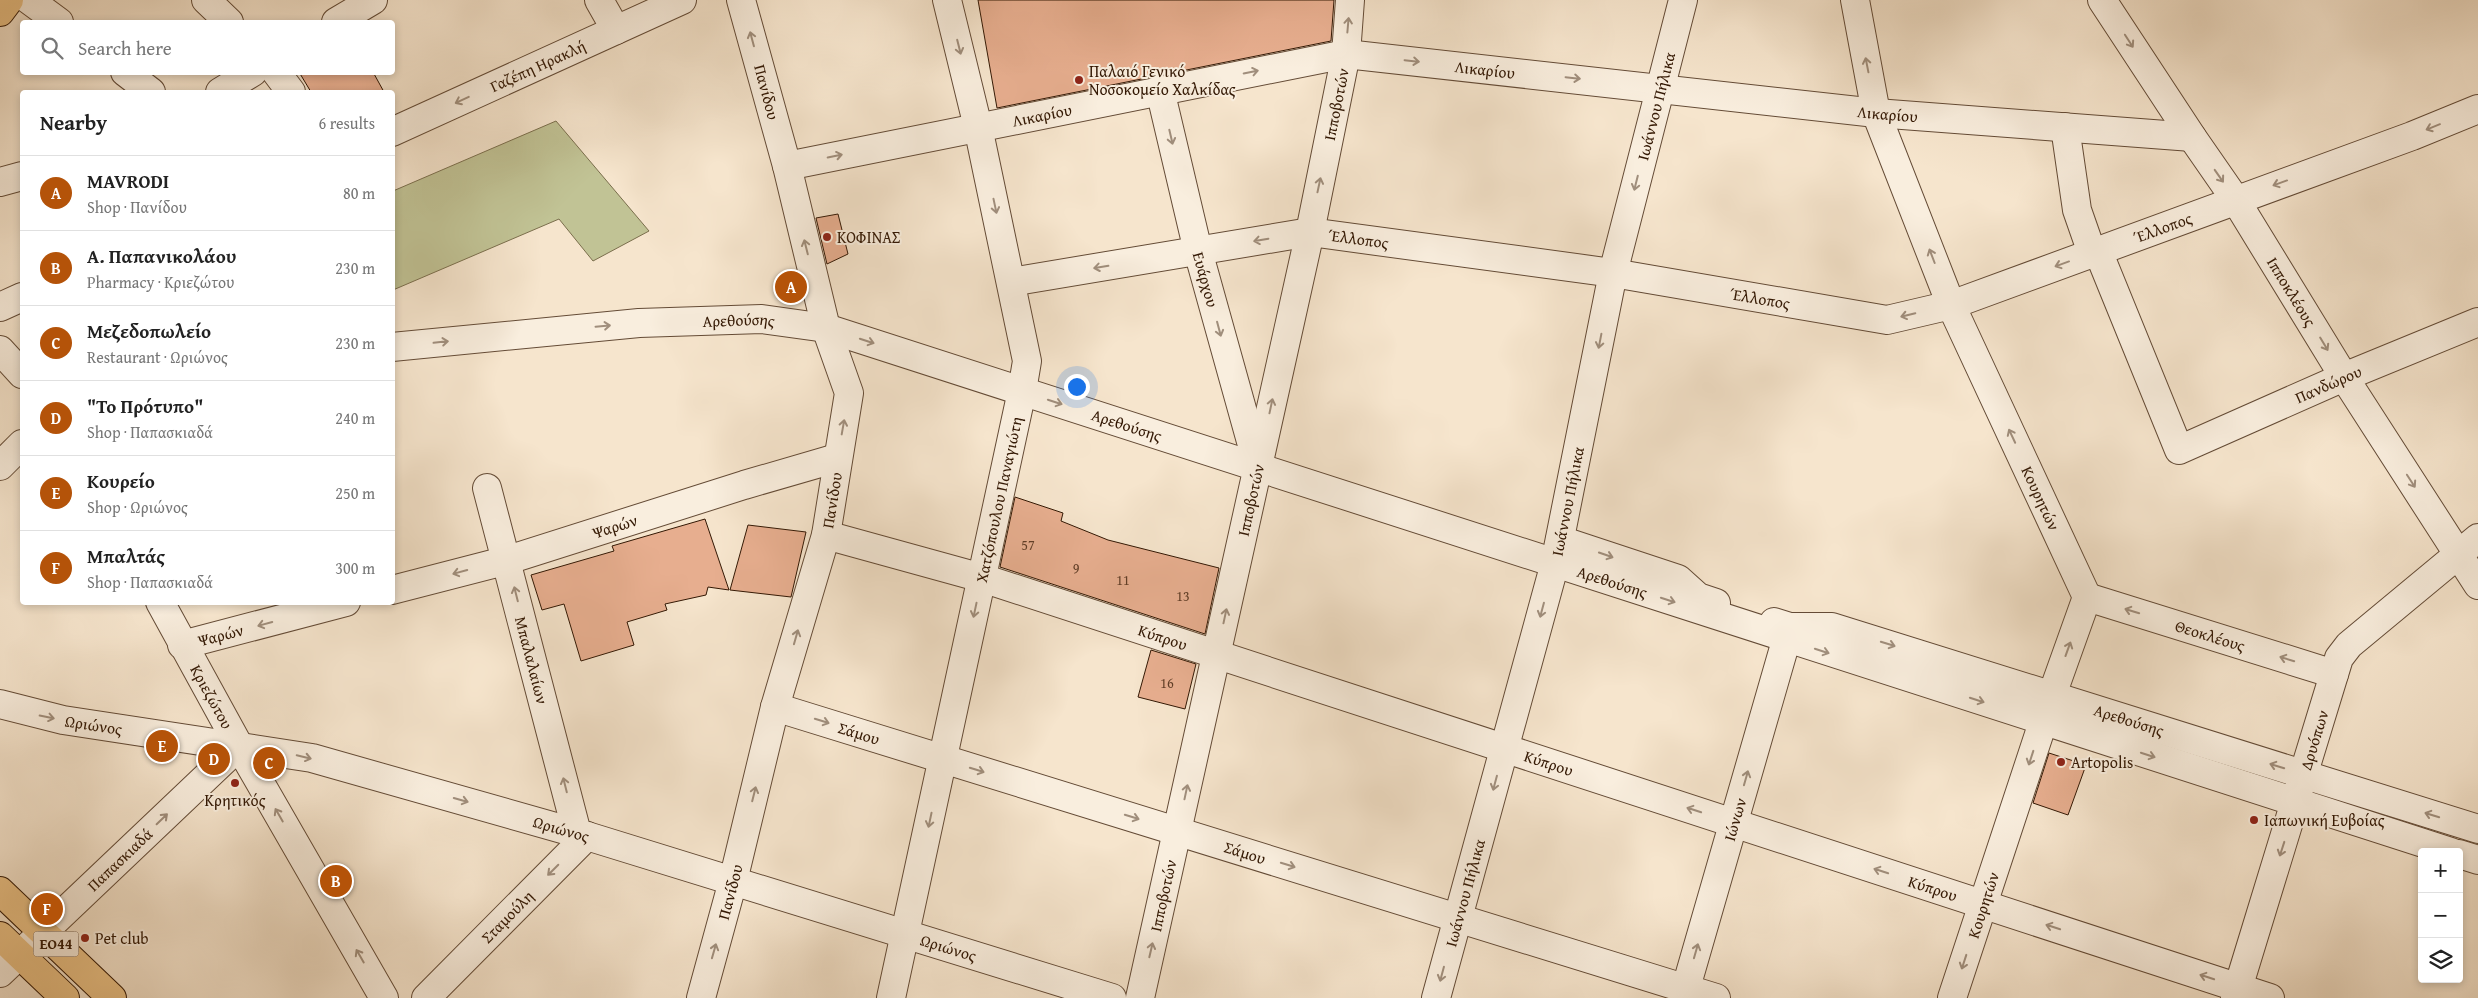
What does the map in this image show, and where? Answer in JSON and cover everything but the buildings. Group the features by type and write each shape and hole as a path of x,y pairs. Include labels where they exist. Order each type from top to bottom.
{"main road":[{"name":"ΕΟ44","path":"0,891 112,998"},
{"name":"ΕΟ44","path":"0,936 65,998"}],"street":[{"path":"206,0 227,20"},
{"path":"339,20 373,0"},
{"path":"599,0 616,30"},
{"name":"Γαζέπη Ηρακλή","path":"395,131 682,0"},
{"name":"Πανίδου","path":"701,998 733,881 775,707 826,535 849,393 826,328 787,166 741,0"},
{"name":"Χατζόπουλου Παναγιώτη","path":"892,998 1027,361 978,127 947,0"},
{"name":"Ιπποβοτών","path":"1140,998 1310,232 1346,54 1350,0"},
{"name":"Ιωάννου Πήλικα","path":"1436,998 1558,551 1613,273 1684,0"},
{"name":"Κουρητών","path":"1854,0 1876,113 1951,305 2087,597 2052,695 1952,998"},
{"name":"Ιπποκλέους","path":"2102,0 2235,199 2344,377 2468,546 2478,585"},
{"path":"11,3 54,20"},
{"name":"Λικαρίου","path":"787,166 1346,54 1876,113 2192,137"},
{"path":"129,75 149,90"},
{"path":"223,90 248,75"},
{"path":"278,75 290,90"},
{"name":"Ευάρχου","path":"1160,90 1198,251 1258,468"},
{"name":"Έλλοπος","path":"1011,282 1310,232 1613,273 1887,320 1951,305 2235,199 2403,139 2478,109"},
{"path":"2065,127 2077,210 2095,252"},
{"path":"0,182 20,177"},
{"name":"Πανδώρου","path":"2095,252 2179,450 2344,377 2478,322"},
{"path":"0,306 20,298"},
{"name":"Αρεθούσης","path":"395,347 639,323 762,319 826,328 1258,468 1558,551 2043,722 2439,848"},
{"path":"0,350 20,372"},
{"path":"0,466 20,446"},
{"name":"Ψαρών","path":"395,589 508,560 744,485 837,458"},
{"name":"Μπαλαλαίων","path":"487,488 582,834"},
{"name":"Κύπρου","path":"826,535 982,578 1983,904 2237,993 2270,998"},
{"name":"Δρυόπων","path":"2237,993 2297,802 2339,658 2349,645 2468,546"},
{"name":"Θεοκλέους","path":"2087,597 2334,674"},
{"name":"Κριεζώτου","path":"162,605 239,746 384,998"},
{"name":"Ψαρών","path":"182,645 335,605"},
{"name":"Αρεθούσης","path":"1788,633 1832,627 2478,829"},
{"name":"Ιώνων","path":"1684,993 1788,633"},
{"name":"Ωριώνος","path":"0,704 63,720 312,758 582,834 1112,998"},
{"name":"Σάμου","path":"775,707 1458,918 1684,993 1716,998"},
{"name":"Παπασκιαδά","path":"0,973 239,746"},
{"name":"Σταμούλη","path":"426,998 582,834"},
{"path":"2463,855 2478,860"}],"green space":[{"path":"556,121 649,231 593,261 559,219 395,289 395,190"}],"place":[{"name":"Παλαιό Γενικό Νοσοκομείο Χαλκίδας","path":"1079,80"},
{"name":"ΚΟΦΙΝΑΣ","path":"827,237"},
{"name":"MAVRODI","path":"791,287"},
{"name":"Κουρείο","path":"162,746"},
{"name":"\"Το Πρότυπο\"","path":"214,759"},
{"name":"Artopolis","path":"2061,762"},
{"name":"Μεζεδοπωλείο","path":"269,763"},
{"name":"Κρητικός","path":"235,783"},
{"name":"Ιαπωνική Ευβοίας","path":"2254,820"},
{"name":"Α. Παπανικολάου","path":"336,881"},
{"name":"Μπαλτάς","path":"47,909"},
{"name":"Pet club","path":"85,938"}]}
